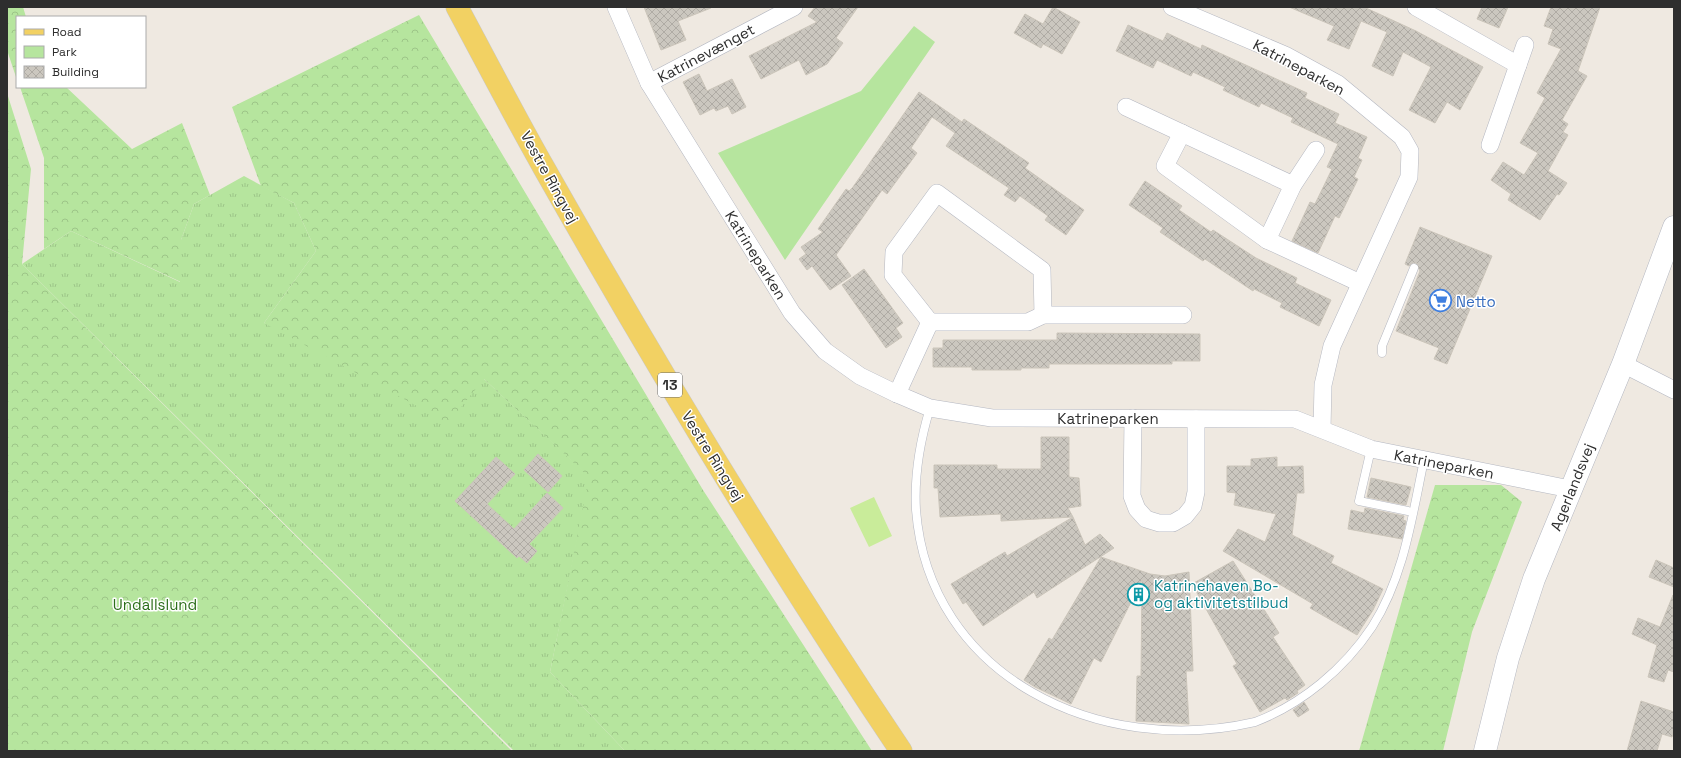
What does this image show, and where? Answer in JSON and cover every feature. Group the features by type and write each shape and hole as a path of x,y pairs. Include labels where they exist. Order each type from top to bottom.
{"main road":[{"name":"Vestre Ringvej","path":"457,7 543,167 702,439 850,674 901,751"}],"street":[{"name":"Katrinevænget","path":"616,7 649,82 794,7"},
{"name":"Katrineparken","path":"1172,7 1285,55 1338,84 1402,138 1410,152 1409,177 1332,346 1323,384 1322,429"},
{"path":"1416,7 1518,65"},
{"path":"1490,144 1524,45"},
{"name":"Katrineparken","path":"649,82 792,313 824,351 860,376 897,394 930,408 992,418 1295,420 1322,429 1371,449 1570,489"},
{"path":"1126,107 1293,185"},
{"path":"1182,133 1165,166 1267,240 1360,284"},
{"path":"1267,240 1293,185 1316,150"},
{"path":"930,322 893,275 894,252 937,194 1042,270 1043,315"},
{"name":"Agerlandsvej","path":"1485,751 1508,658 1534,579 1623,364 1674,227"},
{"path":"930,322 1028,322 1043,315 1183,315"},
{"path":"897,394 930,322"},
{"path":"1623,364 1674,390"},
{"path":"1133,418 1132,496 1137,509 1146,519 1159,523 1173,523 1184,516 1193,506 1196,492 1196,419"}],"lane":[{"path":"1382,353 1382,346 1414,268"},
{"path":"930,408 921,441 916,475 916,509 921,543 930,576 944,608 962,637 984,664 1010,687 1032,702"},
{"path":"1371,449 1359,501 1408,511"},
{"path":"1183,739 1204,737 1237,729 1269,716 1310,691 1327,678 1351,654 1372,627 1388,596 1401,564 1424,460"}],"green space":[{"path":"7,7 23,7 26,16 16,16 16,77 7,50"},
{"path":"419,15 703,490 872,751 625,751 550,672 589,477 484,379 448,423 264,323 316,251 294,203 261,186 232,107"},
{"path":"914,26 935,42 785,260 718,153 861,91"},
{"path":"20,88 67,88 132,149 182,123 210,195 194,204 181,240 181,282 71,231 44,249 44,158"},
{"name":"Undallslund","path":"7,93 31,169 22,264 512,751 7,751"},
{"path":"244,176 294,203 316,251 264,323 484,379 590,477 550,672 625,751 514,751 22,264 71,231 180,282 181,240 194,204"},
{"path":"1435,485 1501,485 1522,502 1472,632 1443,751 1359,751"},
{"path":"874,497 892,536 869,547 850,508"}],"building":[{"path":"644,7 711,8 678,21 686,40 661,50"},
{"path":"815,7 858,7 836,38 843,43 827,64 806,75 799,60 761,79 749,56 817,22 808,16"},
{"path":"1053,7 1080,22 1062,54 1043,44 1041,48 1014,33 1025,14 1043,24"},
{"path":"1289,7 1367,7 1366,8 1416,31 1483,67 1460,110 1447,102 1435,123 1409,110 1431,67 1403,52 1393,76 1372,66 1387,32 1361,21 1349,49 1327,40 1334,26"},
{"path":"1482,7 1508,7 1499,28 1477,19"},
{"path":"1551,7 1600,7 1578,71 1587,76 1562,120 1568,124 1563,132 1568,135 1548,171 1567,183 1559,195 1557,194 1540,220 1508,200 1511,194 1491,180 1503,162 1524,175 1538,153 1520,143 1545,98 1537,93 1561,49 1548,44 1553,29 1544,26"},
{"path":"1128,25 1163,41 1167,33 1201,49 1202,45 1307,93 1305,98 1339,114 1335,123 1367,137 1358,158 1362,160 1354,177 1358,179 1339,218 1335,216 1318,253 1292,241 1310,202 1315,204 1332,169 1327,167 1338,144 1291,122 1293,118 1261,103 1259,107 1223,90 1225,87 1193,72 1191,76 1157,60 1153,68 1116,51"},
{"path":"699,74 707,91 732,79 746,107 732,114 728,106 716,111 714,108 700,115 683,82"},
{"path":"919,92 962,122 964,119 1029,163 1025,168 1084,210 1066,235 1045,220 1048,216 1020,196 1015,202 1004,195 1009,188 946,146 955,133 932,117 911,148 917,153 887,194 882,190 836,255 851,276 830,290 812,266 807,270 799,259 806,254 801,247 823,232 818,229 846,189 849,191 853,187"},
{"path":"1145,181 1182,206 1179,210 1211,232 1213,230 1256,258 1297,278 1295,283 1331,300 1319,326 1280,307 1282,303 1254,289 1253,291 1205,259 1203,261 1160,232 1163,228 1129,205"},
{"name":"Netto","path":"1420,227 1492,256 1447,364 1434,359 1439,348 1396,331 1420,271 1416,263 1409,266 1405,264"},
{"path":"864,269 903,323 896,328 902,337 886,348 842,285"},
{"path":"1057,333 1200,334 1200,361 1172,361 1172,364 1049,364 1049,368 1021,368 1021,370 972,370 972,367 933,367 933,348 943,348 943,340 1057,340"},
{"path":"1041,437 1069,437 1069,477 1079,478 1081,506 1068,508 1073,517 1001,521 1001,514 940,517 938,488 934,488 934,465 997,465 997,469 1041,469"},
{"path":"538,454 562,476 548,492 524,470"},
{"path":"496,457 515,474 487,504 514,529 547,493 563,508 529,544 537,551 527,563 519,556 517,558 455,501"},
{"path":"1277,457 1277,467 1303,466 1304,493 1297,493 1292,535 1334,556 1331,563 1383,589 1373,610 1357,635 1310,608 1313,604 1223,551 1238,529 1265,542 1276,514 1234,505 1236,493 1227,492 1227,466 1251,466 1251,459"},
{"path":"1371,478 1411,487 1406,505 1367,497"},
{"path":"1365,508 1404,516 1403,520 1406,521 1402,539 1348,529 1351,510 1364,513"},
{"path":"1073,517 1085,545 1100,534 1114,548 1037,598 1034,592 983,626 966,602 963,604 951,584 1005,552 1007,556"},
{"path":"1101,557 1150,574 1165,576 1189,572 1193,671 1186,671 1189,724 1136,721 1137,676 1141,676 1142,580 1101,662 1094,658 1071,704 1035,687 1024,680 1049,638 1052,640"},
{"path":"1656,560 1674,568 1674,587 1649,577"},
{"path":"1233,561 1279,633 1273,637 1305,685 1297,691 1298,693 1287,700 1285,698 1260,712 1233,666 1237,664 1192,584"},
{"path":"1673,595 1674,672 1668,670 1664,682 1648,677 1657,645 1632,634 1638,618 1660,627"},
{"path":"1641,701 1674,712 1674,730 1672,737 1662,734 1657,751 1627,751"},
{"path":"1304,702 1309,710 1298,717 1293,710"}],"place":[{"name":"Netto","path":"1441,301"},
{"name":"Katrinehaven Bo- og aktivitetstilbud","path":"1139,594"}]}
